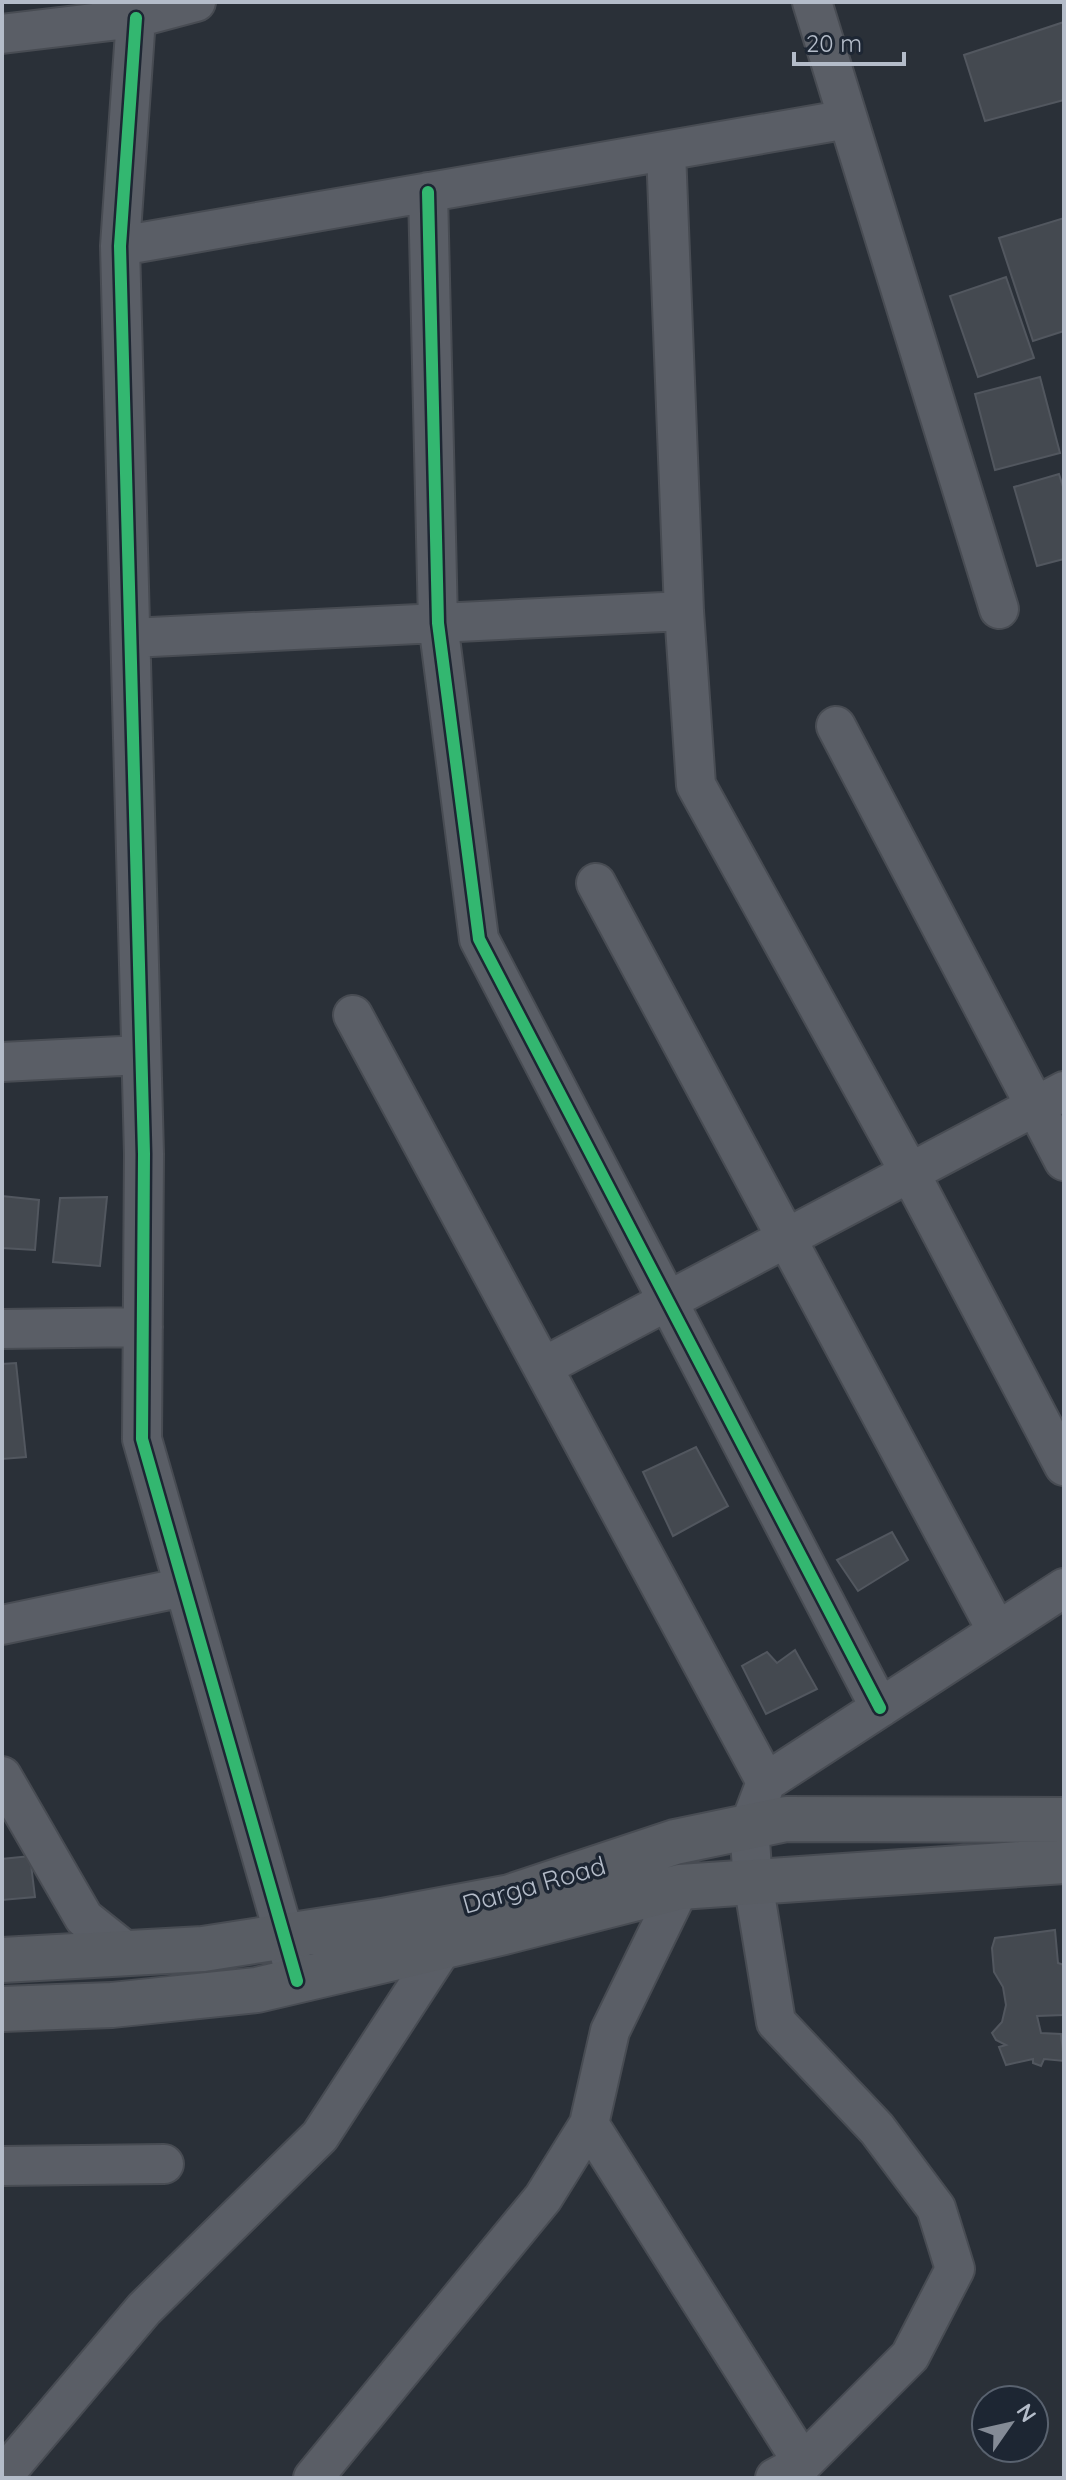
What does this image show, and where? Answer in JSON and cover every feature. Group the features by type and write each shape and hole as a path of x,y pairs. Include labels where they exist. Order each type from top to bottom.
{"main road":[{"name":"Darga Road","path":"2,1960 203,1949 382,1921 510,1897 675,1842 786,1819 1064,1820"},
{"name":"Darga Road","path":"2,2009 112,2005 257,1990 680,1887 1064,1861"}],"street":[{"path":"2,34 136,18 196,2"},
{"path":"812,2 999,609"},
{"path":"136,18 120,246 141,1055 142,1439 297,1981"},
{"path":"120,246 848,119"},
{"path":"666,151 684,611 696,785 910,1173 1064,1466"},
{"path":"428,192 438,623 479,939 880,1708"},
{"path":"131,638 684,611"},
{"path":"836,726 1050,1099 1064,1161"},
{"path":"596,883 997,1631"},
{"path":"353,1015 766,1782"},
{"path":"2,1062 141,1055"},
{"path":"543,1367 1050,1099"},
{"path":"2,1329 143,1327"},
{"path":"2,1625 184,1587"},
{"path":"589,2124 789,2471 910,2356 955,2269 936,2208 877,2129 776,2022 753,1882 749,1827 766,1782 1064,1588"},
{"path":"2,1776 84,1918 128,1953"},
{"path":"313,2478 543,2198 589,2124 610,2031 680,1887"},
{"path":"2,2477 144,2309 320,2136 443,1947"},
{"path":"2,2166 164,2164"}],"building":[{"path":"1064,22 1064,100 985,121 964,55"},
{"path":"1064,218 1064,331 1033,341 999,238"},
{"path":"1006,277 1034,358 978,377 950,296"},
{"path":"1040,377 1060,453 995,470 975,394"},
{"path":"1059,474 1064,490 1064,559 1037,566 1014,487"},
{"path":"2,1196 39,1200 35,1250 2,1248"},
{"path":"107,1197 100,1266 53,1262 60,1198"},
{"path":"16,1363 26,1457 2,1459 2,1364"},
{"path":"696,1447 728,1506 673,1536 643,1472"},
{"path":"892,1532 908,1560 858,1591 837,1560"},
{"path":"795,1650 817,1689 766,1714 742,1666 767,1652 777,1663"},
{"path":"30,1856 35,1897 2,1900 2,1859"},
{"path":"1055,1930 1058,1963 1064,1965 1064,2015 1037,2016 1041,2033 1061,2034 1064,2061 1044,2059 1041,2066 1033,2063 1033,2059 1006,2065 999,2047 1006,2045 996,2040 992,2033 1002,2022 1006,2005 1003,1987 994,1972 992,1948 995,1938"}],"cycle path":[{"path":"136,18 120,246 144,1154 142,1439 297,1981"},
{"path":"428,192 438,623 479,939 880,1708"}]}
